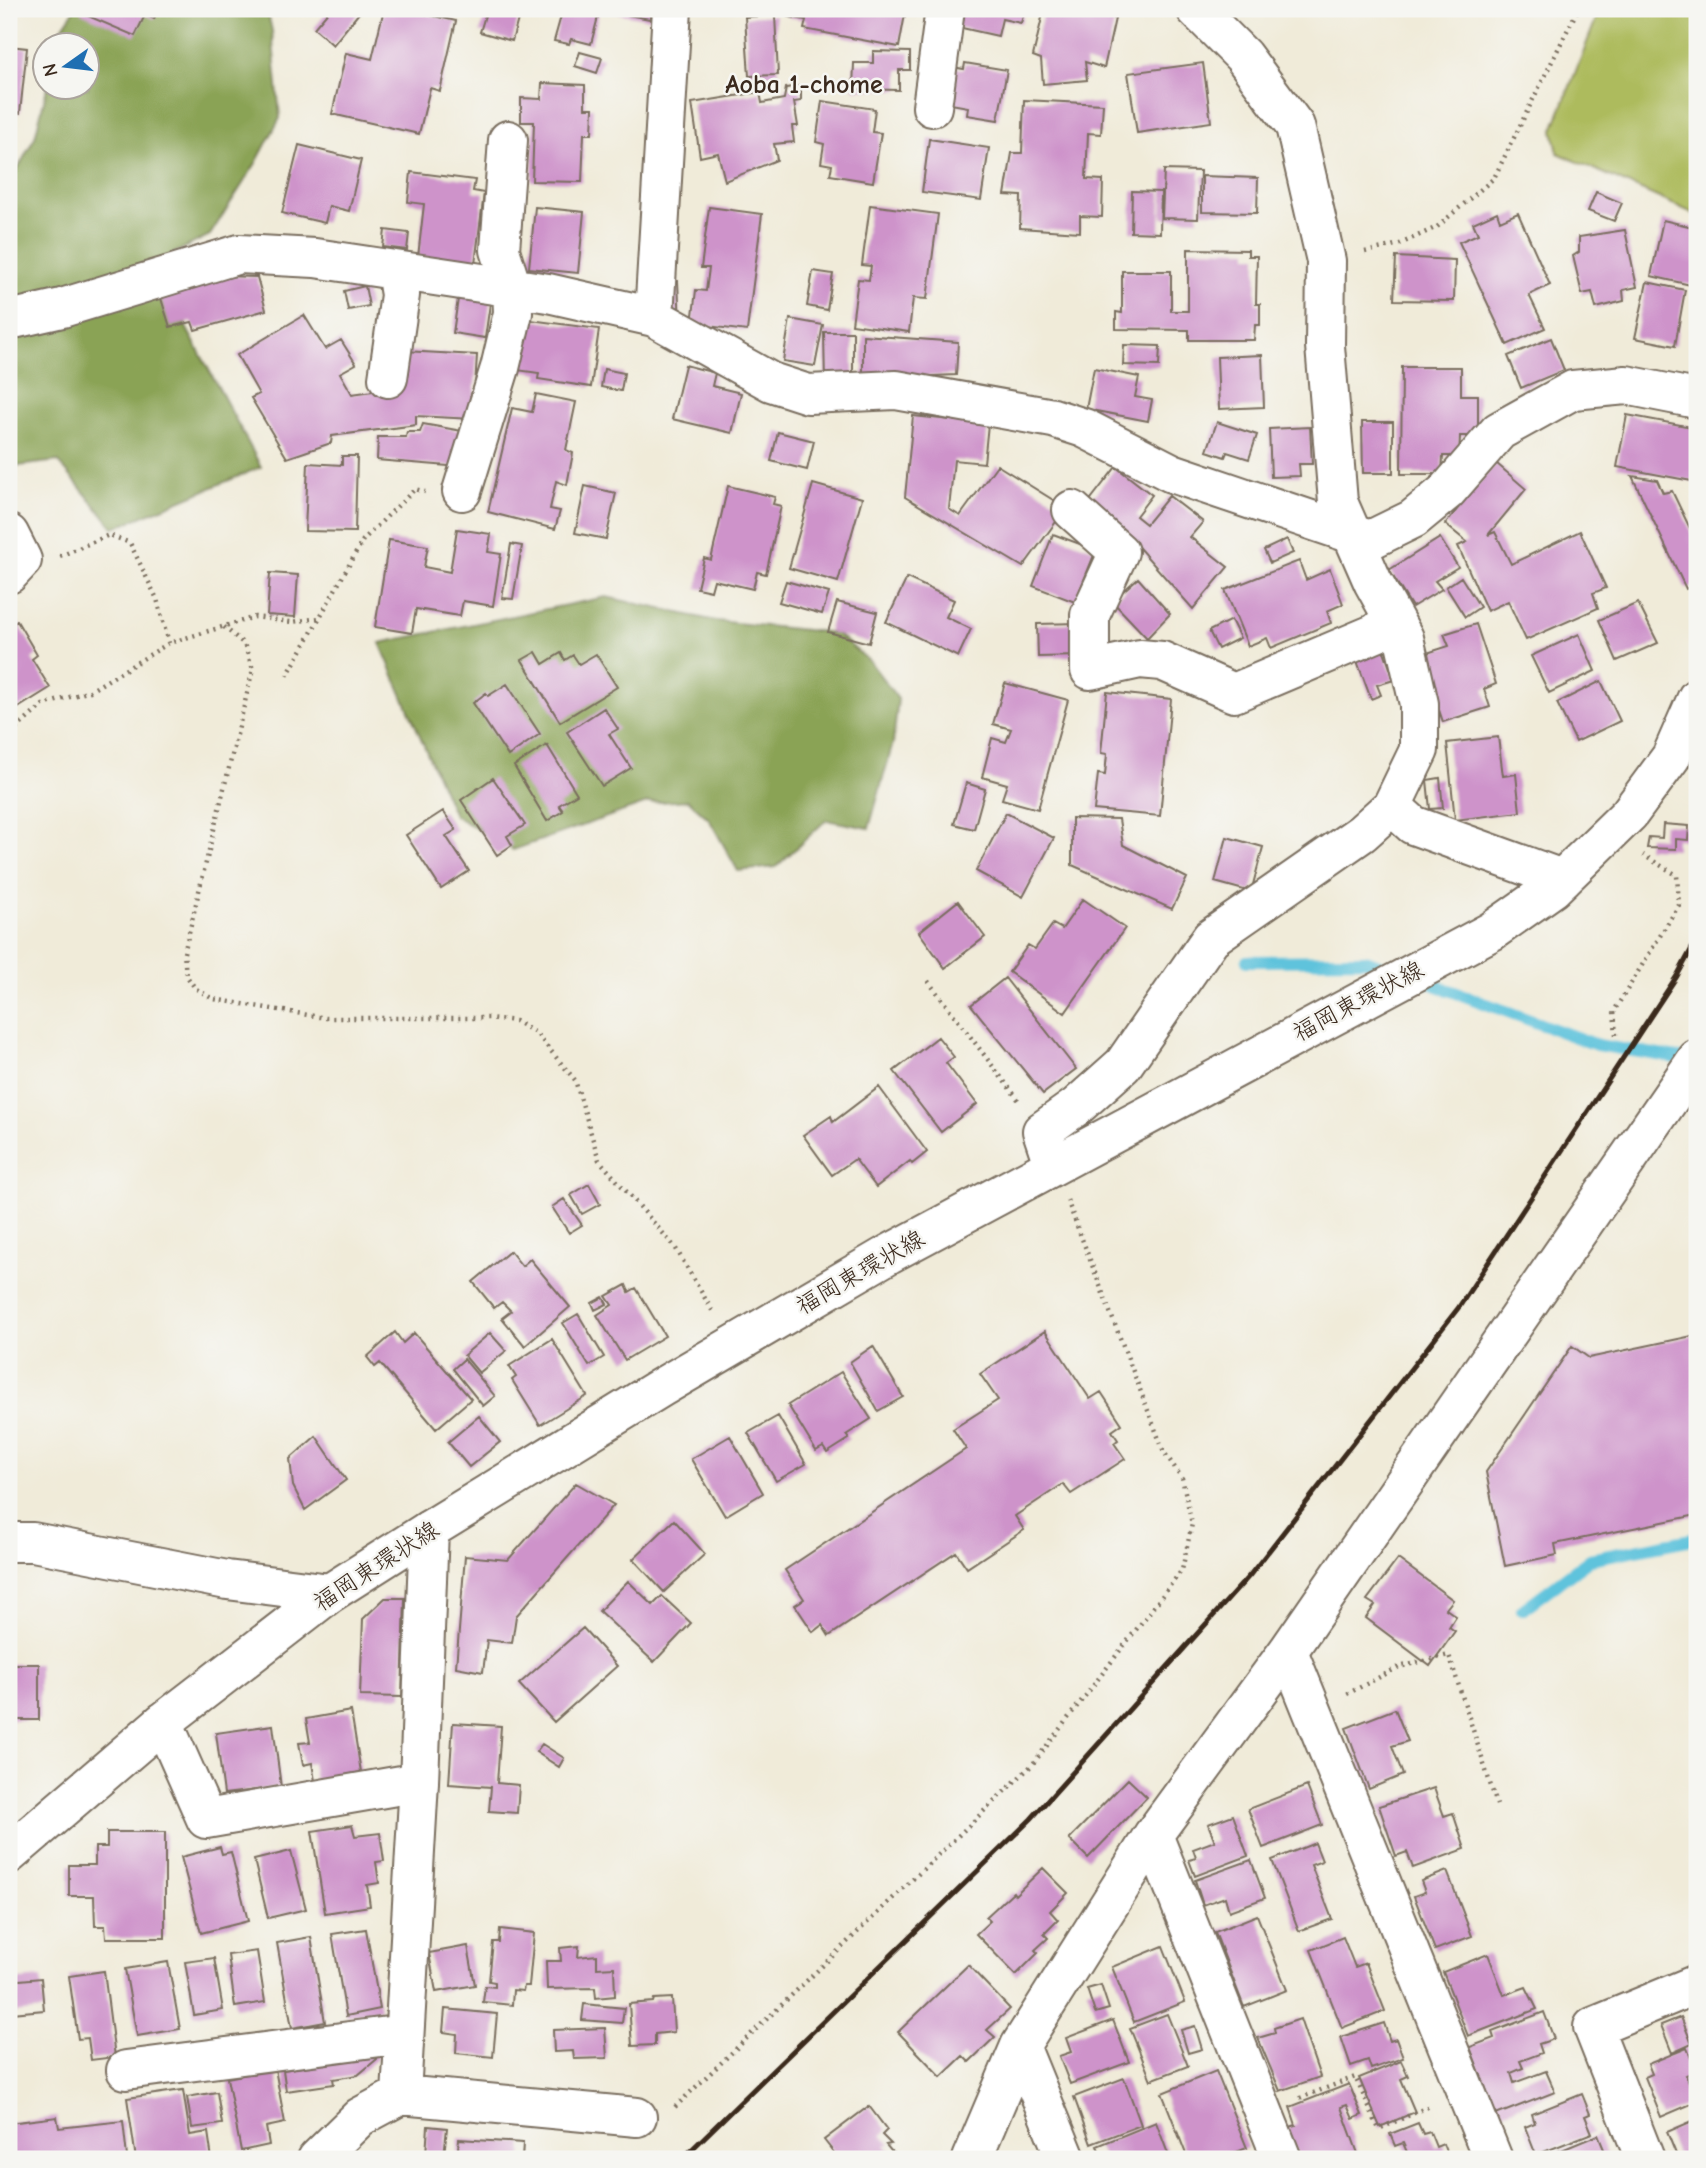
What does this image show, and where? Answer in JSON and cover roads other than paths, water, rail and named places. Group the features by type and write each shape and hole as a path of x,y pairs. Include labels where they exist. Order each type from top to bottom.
{"street":[{"path":"654,317 671,9"},
{"path":"932,107 945,9"},
{"path":"1047,1147 1077,1106 1124,1065 1211,938 1362,833 1392,806 1419,750 1419,704 1404,638 1373,582 1338,502 1325,345 1326,261 1295,126 1243,56 1196,9"},
{"path":"463,491 500,368 513,313 512,288 500,250 508,140"},
{"path":"9,320 62,308 239,254 315,258 548,293 654,317 771,382 808,394 896,390 1053,418 1084,428 1172,473 1370,540 1413,519 1447,491 1499,431 1573,390 1626,384 1697,399"},
{"path":"388,378 400,295 396,271"},
{"path":"1072,510 1119,552 1090,615 1090,670 1140,659 1162,661 1234,693 1376,633 1393,618"},
{"name":"福岡東環状線","path":"9,1854 163,1722 330,1593 429,1530 733,1345 889,1254 1047,1147 1492,931 1553,888 1629,814 1671,757 1697,698"},
{"path":"1392,806 1413,825 1562,879"},
{"path":"972,2159 1020,2046 1153,1835 1287,1651 1697,1059"},
{"path":"401,2095 419,1782 429,1530"},
{"path":"9,1542 33,1542 227,1580 330,1593"},
{"path":"1287,1651 1493,2159"},
{"path":"163,1722 206,1819 419,1782"},
{"path":"1153,1835 1282,2159"},
{"path":"1645,2159 1593,2026 1697,1984"},
{"path":"126,2070 404,2034"},
{"path":"1020,2046 1066,2159"},
{"path":"317,2159 360,2117 401,2095 637,2117"}],"waterway":[{"path":"1247,961 1366,960 1398,972"},
{"path":"1419,979 1597,1045 1689,1060"},
{"path":"1522,1610 1590,1559 1697,1538"}],"railway":[{"path":"682,2159 1031,1819 1250,1575 1459,1307 1677,976 1697,939"}],"district":[{"name":"Aoba 1-chome","path":"804,84"}]}
